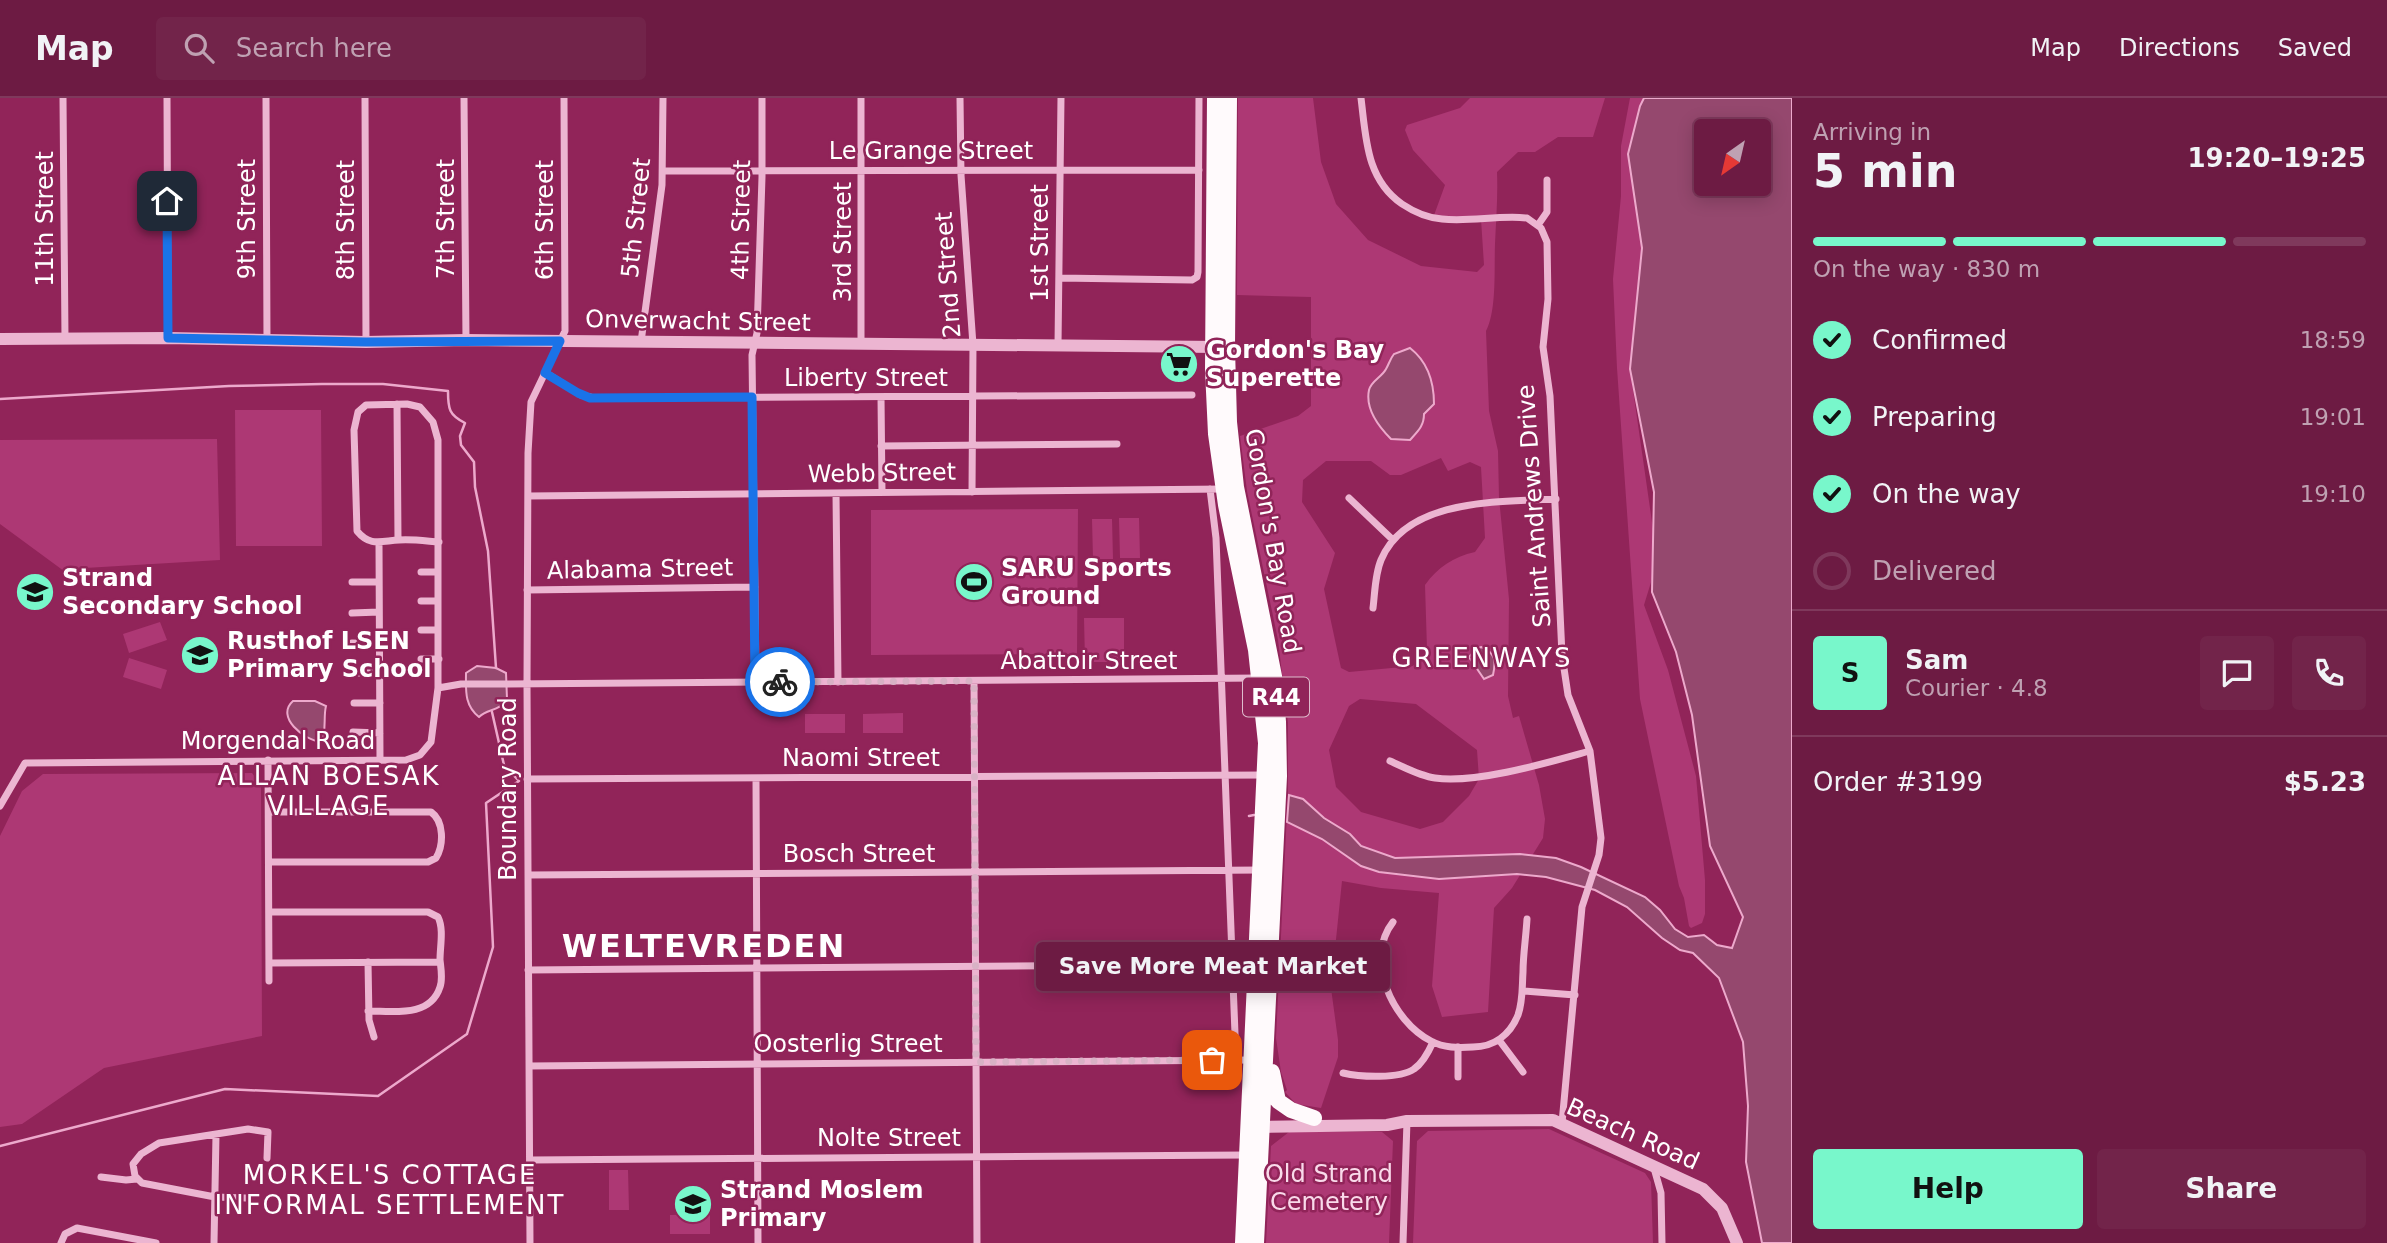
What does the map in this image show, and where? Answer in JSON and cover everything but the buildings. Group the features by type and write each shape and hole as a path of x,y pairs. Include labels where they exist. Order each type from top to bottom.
{"main road":[{"name":"Gordon's Bay Road","path":"1215,98 1221,203 1220,347 1215,415 1223,488 1278,722 1272,775 1263,964 1266,1049 1247,1155 1243,1243"},
{"name":"Gordon's Bay Road","path":"1221,203 1229,98"},
{"name":"Gordon's Bay Road","path":"1220,347 1229,422 1223,488"},
{"name":"Gordon's Bay Road","path":"1256,1243 1255,1122 1244,1060 1263,964"},
{"path":"1266,1049 1278,1101 1291,1110 1314,1118"}],"street":[{"name":"11th Street","path":"63,98 65,339"},
{"path":"167,98 168,338"},
{"name":"9th Street","path":"266,98 267,340"},
{"name":"8th Street","path":"365,98 366,342"},
{"name":"7th Street","path":"464,98 466,340"},
{"name":"6th Street","path":"560,341 565,331 564,98"},
{"name":"5th Street","path":"641,342 663,171 663,98"},
{"name":"4th Street","path":"755,682 752,355 757,333 762,98"},
{"name":"3rd Street","path":"861,98 861,344"},
{"name":"2nd Street","path":"960,98 961,169 973,345 972,492"},
{"name":"1st Street","path":"1058,345 1060,98"},
{"path":"1059,278 1192,280 1197,277 1199,98"},
{"path":"1361,98 1372,167 1390,193 1406,206 1424,215 1443,220 1523,218 1538,225 1547,212 1547,180"},
{"name":"Le Grange Street","path":"663,171 1199,170"},
{"name":"Saint Andrews Drive","path":"1538,225 1547,242 1548,299 1543,347 1550,396 1564,670 1571,703 1590,751 1601,838 1581,912 1562,1123"},
{"name":"Onverwacht Street","path":"0,339 168,338 366,342 466,340 1220,347"},
{"name":"Boundary Road","path":"530,1243 527,590 530,412 535,391 560,341"},
{"name":"Liberty Street","path":"545,373 590,398 1192,395"},
{"path":"881,397 882,492"},
{"path":"397,404 398,540"},
{"path":"439,542 398,540 379,544 366,540 356,527 355,420 358,412 366,405 414,404 430,417 436,429 439,542 438,688 463,684 527,684"},
{"path":"881,446 1117,444"},
{"path":"1223,488 1216,538 1232,965 1244,1060"},
{"name":"Webb Street","path":"528,496 1223,488"},
{"path":"836,493 838,682"},
{"path":"1349,498 1393,540"},
{"path":"1373,608 1378,567 1393,540 1411,524 1446,509 1498,502 1556,499"},
{"path":"379,544 380,760"},
{"path":"421,572 438,572"},
{"path":"352,582 379,582"},
{"name":"Alabama Street","path":"527,590 755,587"},
{"path":"421,601 439,601"},
{"path":"352,612 379,612"},
{"path":"421,630 438,631"},
{"path":"352,643 379,643"},
{"path":"421,659 439,659"},
{"path":"353,673 379,673"},
{"name":"Abattoir Street","path":"527,684 1267,677"},
{"path":"974,681 977,1243"},
{"name":"Morgendal Road","path":"0,806 24,763 414,758 426,751 433,734 438,688"},
{"path":"354,703 380,703"},
{"path":"353,732 380,733"},
{"path":"1390,761 1424,775 1447,779 1521,768 1590,751"},
{"path":"268,760 269,981"},
{"name":"Naomi Street","path":"527,779 1272,775"},
{"path":"756,778 758,1243"},
{"path":"268,812 431,812 440,824 441,849 436,858 428,862 269,862"},
{"name":"Bosch Street","path":"528,875 1268,870"},
{"path":"270,912 434,913 440,921 440,989 419,1010 368,1011"},
{"path":"1393,922 1383,937 1381,966 1385,983 1406,1022 1433,1042 1458,1047 1480,1047 1499,1040 1517,1018 1523,991 1527,919"},
{"path":"368,962 368,1011 374,1038"},
{"path":"270,963 440,962"},
{"path":"528,970 1263,964"},
{"path":"1523,991 1575,995"},
{"path":"1499,1040 1523,1072"},
{"path":"1343,1073 1356,1076 1408,1073 1418,1066 1433,1042"},
{"path":"1458,1047 1458,1077"},
{"name":"Oosterlig Street","path":"529,1066 1244,1060"},
{"name":"Beach Road","path":"1255,1122 1314,1118 1386,1118 1402,1121 1548,1119 1694,1184 1714,1199 1725,1215 1737,1243"},
{"path":"1402,1121 1402,1243"},
{"name":"Beach Road","path":"1255,1122 1387,1125 1402,1121"},
{"path":"246,1198 215,1198 142,1183 133,1172 134,1161 152,1146 248,1129 268,1132 267,1158"},
{"path":"214,1243 216,1135"},
{"name":"Nolte Street","path":"531,1160 1247,1155"},
{"path":"1654,1165 1661,1193 1662,1243"},
{"path":"101,1177 137,1179"},
{"path":"61,1243 65,1234 77,1228 156,1243"}],"green space":[{"path":"1238,98 1313,98 1321,162 1336,204 1368,240 1421,266 1477,272 1484,265 1481,219 1433,218 1445,185 1413,150 1405,130 1407,125 1460,108 1470,98 1605,98 1593,137 1558,137 1535,152 1518,152 1497,172 1494,289 1492,312 1486,331 1489,411 1498,451 1499,498 1509,599 1508,696 1513,718 1519,716 1539,785 1545,819 1543,838 1512,888 1494,908 1488,1012 1442,1017 1432,986 1439,893 1381,888 1342,881 1331,988 1338,1057 1321,1108 1296,1104 1285,1092 1287,1090 1281,1072 1276,1038 1288,792 1288,723 1278,640 1247,491 1240,436 1298,416 1311,406 1311,297 1237,295","holes":["1441,458 1448,471 1470,462 1481,467 1485,538 1475,552 1447,564 1425,585 1427,649 1413,666 1349,672 1341,668 1324,589 1335,553 1302,502 1303,480 1326,461 1371,461 1390,475 1401,475","1360,699 1416,704 1477,750 1479,779 1469,796 1443,822 1420,829 1361,812 1336,787 1329,750 1349,706"]},
{"path":"1630,98 1644,98 1628,154 1642,248 1630,369 1653,529 1652,579 1644,605 1668,670 1696,776 1705,880 1705,914 1702,923 1691,928 1679,886 1640,699 1613,279 1621,196 1621,146"},
{"path":"235,410 321,410 322,546 236,546"},
{"path":"217,439 220,560 68,569 68,574 0,524 0,440"},
{"name":"SARU Sports Ground","path":"1078,509 1077,654 871,655 871,510"},
{"path":"1119,518 1139,518 1140,558 1120,558"},
{"path":"1092,519 1112,519 1113,559 1093,559"},
{"path":"1084,618 1124,618 1124,662 1085,662"},
{"path":"160,622 167,640 129,653 123,634"},
{"path":"129,658 167,670 161,689 123,677"},
{"path":"903,713 903,733 863,733 863,714"},
{"path":"805,714 845,714 845,733 805,733"},
{"path":"252,773 261,785 262,1036 104,1068 22,1124 0,1127 0,836 22,791 43,774"},
{"path":"1549,1129 1645,1173 1651,1182 1653,1243 1413,1243 1417,1141 1428,1131"},
{"name":"Old Strand Cemetery","path":"1289,1132 1382,1132 1393,1141 1389,1243 1266,1243 1271,1146"},
{"path":"609,1170 628,1170 629,1210 609,1210"},
{"path":"710,1214 710,1234 670,1234 670,1215"}],"shaded area":[{"path":"1644,98 1792,98 1792,1243 1762,1243 1746,1162 1748,1106 1743,1042 1719,978 1693,953 1680,950 1627,907 1595,890 1546,877 1517,874 1439,879 1379,872 1361,866 1322,839 1287,822 1289,795 1303,799 1324,818 1350,834 1361,846 1395,858 1520,854 1556,858 1645,897 1675,929 1688,937 1704,935 1717,945 1732,948 1743,917 1710,846 1692,715 1676,652 1652,592 1654,492 1630,369 1642,248 1628,154"},
{"path":"1410,348 1421,359 1429,373 1434,404 1424,414 1422,425 1410,440 1391,439 1371,411 1369,390 1394,354"},
{"path":"1481,647 1490,652 1494,662 1493,675 1484,679 1469,657"},
{"path":"477,666 496,668 506,673 507,699 501,706 479,717 468,702 466,685 466,673"},
{"path":"293,701 315,701 326,706 321,742 307,737 289,720 288,707"}],"waterway":[{"path":"0,399 229,386 322,384 383,384 448,391 450,411 465,423 460,436 461,445 474,462 475,487 488,551 496,668"},
{"path":"0,1146 225,1089 378,1096 467,1034 493,947 486,803 519,781 504,765 492,712"},
{"path":"1249,816 1254,815"}],"way so far":[{"path":"780,682 974,681 976,1062 1212,1060"}],"place":[{"name":"Gordon's Bay Superette","path":"1179,364"},
{"name":"SARU Sports Ground","path":"974,582"},
{"name":"Strand Secondary School","path":"35,592"},
{"name":"Rusthof LSEN Primary School","path":"200,655"},
{"name":"Save More Meat Market","path":"1212,1060"},
{"name":"Strand Moslem Primary","path":"693,1204"}],"district":[{"name":"GREENWAYS","path":"1482,658"},
{"name":"ALLAN BOESAK VILLAGE","path":"329,791"},
{"name":"WELTEVREDEN","path":"704,946"},
{"name":"MORKEL'S COTTAGE INFORMAL SETTLEMENT","path":"390,1190"}],"route":[{"path":"167,201 168,338 366,342 560,341 545,373 585,397 752,397 755,682 780,682"}]}
